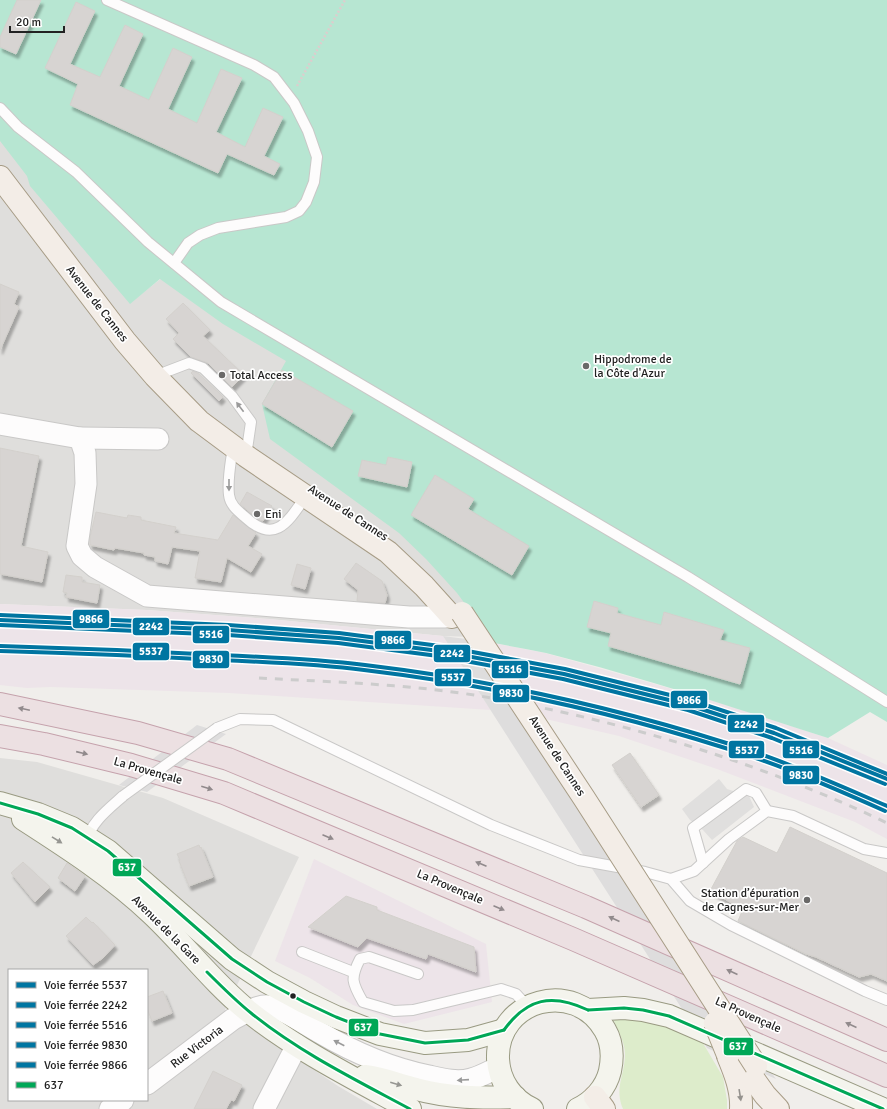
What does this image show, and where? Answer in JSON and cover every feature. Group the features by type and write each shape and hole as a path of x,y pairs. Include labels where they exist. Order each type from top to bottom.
{"highway":[{"path":"0,704 138,733 228,759 586,907 887,1040"},
{"name":"La Provençale","path":"0,736 44,744 131,765 224,793 573,939 887,1076"}],"main road":[{"name":"Avenue de Cannes","path":"1,181 125,341 155,376 199,421 246,456 388,552 457,615 715,1023 765,1095 778,1109"},
{"name":"Avenue de Cannes","path":"246,456 304,484 396,544 434,582 580,792 741,1060 774,1090 791,1109"},
{"name":"Avenue de la Gare","path":"0,804 38,814 72,828 108,851 232,959 267,982 336,1017 380,1034 425,1043 468,1040 504,1030"},
{"name":"Avenue de la Gare","path":"0,804 71,850 123,888 184,945 223,989 248,1011 297,1045 397,1106"},
{"path":"523,1103 506,1086 499,1067 499,1045 504,1030 514,1017 528,1007 539,1002 556,1000 573,1003 588,1010 601,1024 608,1036 611,1050 611,1064 609,1073 592,1105"},
{"path":"588,1010 624,1008 644,1010 669,1016 883,1109"},
{"path":"741,1060 736,1075 742,1100 741,1109"},
{"path":"344,1073 375,1077 417,1090 463,1098 523,1103"}],"street":[{"path":"0,424 80,438 158,439"},
{"path":"80,438 85,453 86,484 77,546 82,556 95,567 147,596 409,617 457,615"},
{"name":"Rue Victoria","path":"148,1083 233,1019 248,1011 270,1006 369,1058 392,1067 432,1077 458,1081 472,1079 499,1067"},
{"path":"264,1109 297,1045"},
{"path":"110,1109 122,1101"}],"lane":[{"path":"107,0 254,65 274,77 290,98 308,131 317,157 314,182 306,202 299,211 286,217 218,228 200,235 188,244 174,264"},
{"path":"0,108 18,127 76,172 148,242 221,302 688,577 887,702"},
{"path":"155,376 189,363 203,368 232,396 251,422 246,456 229,477 229,497 234,507 254,526 266,530 278,529 292,515 306,496"},
{"path":"123,888 94,854 88,843 87,838 92,828 102,815 123,796 217,728 240,719 273,720 491,825 579,860 645,872 671,879 690,900 730,925 865,991 887,1000"},
{"path":"703,863 693,828 746,789 756,793 767,811"},
{"path":"671,879 694,871 729,839 767,811 793,816 864,849 887,853"},
{"path":"302,952 353,972"},
{"path":"418,974 369,957 360,959 353,972 355,988 363,1002 394,1011 413,1010 501,989 516,994 528,1007"}],"path":[{"path":"290,98 345,0"}],"shaded area":[{"path":"0,135 130,303 163,277 369,411 536,639 443,636 269,619 147,610 0,604"},
{"path":"0,604 147,610 269,619 443,636 491,710 229,693 51,687 27,688 0,685"},
{"path":"489,642 545,653 718,702 828,738 887,765 887,839 855,822 717,769 619,736 537,717"},
{"path":"0,758 37,762 163,798 299,857 225,1010 338,1086 377,1109 0,1109"},
{"path":"719,779 727,789 749,796 754,807 712,840 703,830 690,820 682,809"},
{"path":"314,859 486,944 492,1002 404,1024 353,1005 310,978 275,961"}],"green space":[{"name":"Hippodrome de la Côte d'Azur","path":"0,0 887,0 887,722 870,712 828,738 617,672 546,653 489,642 457,593 426,559 399,533 270,439 262,404 286,361 223,324 160,279 130,304 30,186 27,176 0,141"},
{"path":"615,1017 631,1017 697,1033 723,1077 727,1109 623,1109 620,1087 625,1061 625,1050 614,1021"}],"pier":[{"path":"443,636 489,642 776,1079 707,1048"},
{"path":"197,725 226,734 147,792 119,785"}],"building":[{"path":"17,0 41,0 16,54 0,47 0,37"},
{"path":"76,2 95,11 70,64 100,77 125,25 143,34 119,86 149,100 173,48 192,57 168,109 197,123 221,69 242,78 216,132 245,147 263,108 283,117 264,156 280,164 274,175 227,154 218,173 70,105 78,84 45,68"},
{"path":"0,284 19,292 14,304 19,307 0,350"},
{"path":"183,303 210,330 203,336 244,375 232,387 208,363 191,357 173,339 179,333 166,319"},
{"path":"282,370 353,411 332,447 262,404"},
{"path":"193,371 199,374 223,397 219,401 191,373"},
{"path":"0,448 39,456 21,546 48,552 42,582 0,574"},
{"path":"388,457 412,462 407,487 358,476 362,460 386,465"},
{"path":"435,475 474,499 468,509 529,546 512,575 411,515"},
{"path":"247,492 272,506 263,521 259,520 240,504"},
{"path":"96,512 127,518 128,515 141,517 141,520 176,527 174,533 218,540 233,515 256,533 248,546 262,554 251,572 227,558 221,582 195,578 200,551 172,547 168,564 155,561 155,557 144,555 144,553 115,548 114,550 90,545 90,537"},
{"path":"356,563 382,581 387,595 385,603 357,601 358,590 344,579"},
{"path":"297,564 311,568 305,589 291,585"},
{"path":"66,575 82,577 82,582 100,585 97,603 66,597 67,593 63,592"},
{"path":"594,601 618,608 617,613 661,625 664,612 724,630 720,640 750,648 740,684 608,646 611,633 587,627"},
{"path":"630,753 659,795 641,807 612,765"},
{"name":"Station d’épuration de Cagnes-sur-Mer","path":"790,827 887,873 887,981 871,974 859,977 816,957 806,954 738,921 743,909 710,891 737,841 743,837 777,853"},
{"path":"199,845 213,877 189,886 177,854"},
{"path":"23,862 50,887 35,902 11,873"},
{"path":"67,863 85,876 75,891 58,878"},
{"path":"346,896 377,907 377,910 474,947 476,972 428,954 426,959 367,938 358,947 308,927"},
{"path":"86,917 92,923 93,922 115,945 103,958 93,965 66,936"},
{"path":"163,991 172,1013 152,1021 148,1011 148,997"},
{"path":"213,1071 242,1085 234,1101 231,1100 226,1109 194,1109"}],"railway":[{"path":"259,678 370,684 453,692 584,717 636,730 739,763 790,781 887,823"}],"rail line":[{"name":"9866","path":"0,615 228,625 339,633 440,646 565,669 690,700 776,728 887,774"},
{"name":"2242","path":"0,620 228,630 339,638 439,651 564,674 689,705 774,733 887,779"},
{"name":"5516","path":"0,625 228,635 338,643 438,656 563,679 688,710 772,738 885,784"},
{"name":"5537","path":"0,646 274,657 347,663 415,672 515,689 614,711 712,738 792,766 887,806"},
{"name":"9830","path":"0,651 273,662 346,668 414,677 514,694 613,716 711,743 791,771 885,811"}],"transit line":[{"name":"637","path":"0,803 38,814 72,828 108,851 232,959 267,982 336,1017 380,1034 425,1043 468,1040 504,1030"},
{"name":"637","path":"207,972 245,1008 288,1040 328,1065 410,1109"},
{"name":"637","path":"504,1030 522,1011 531,1005 541,1002 552,1000 563,1001 588,1010"},
{"name":"637","path":"588,1010 624,1008 643,1010 669,1016 883,1109"}],"place":[{"name":"Hippodrome de la Côte d'Azur","path":"586,366"},
{"name":"Total Access","path":"222,375"},
{"name":"Eni","path":"257,514"},
{"name":"Station d’épuration de Cagnes-sur-Mer","path":"807,900"}]}
